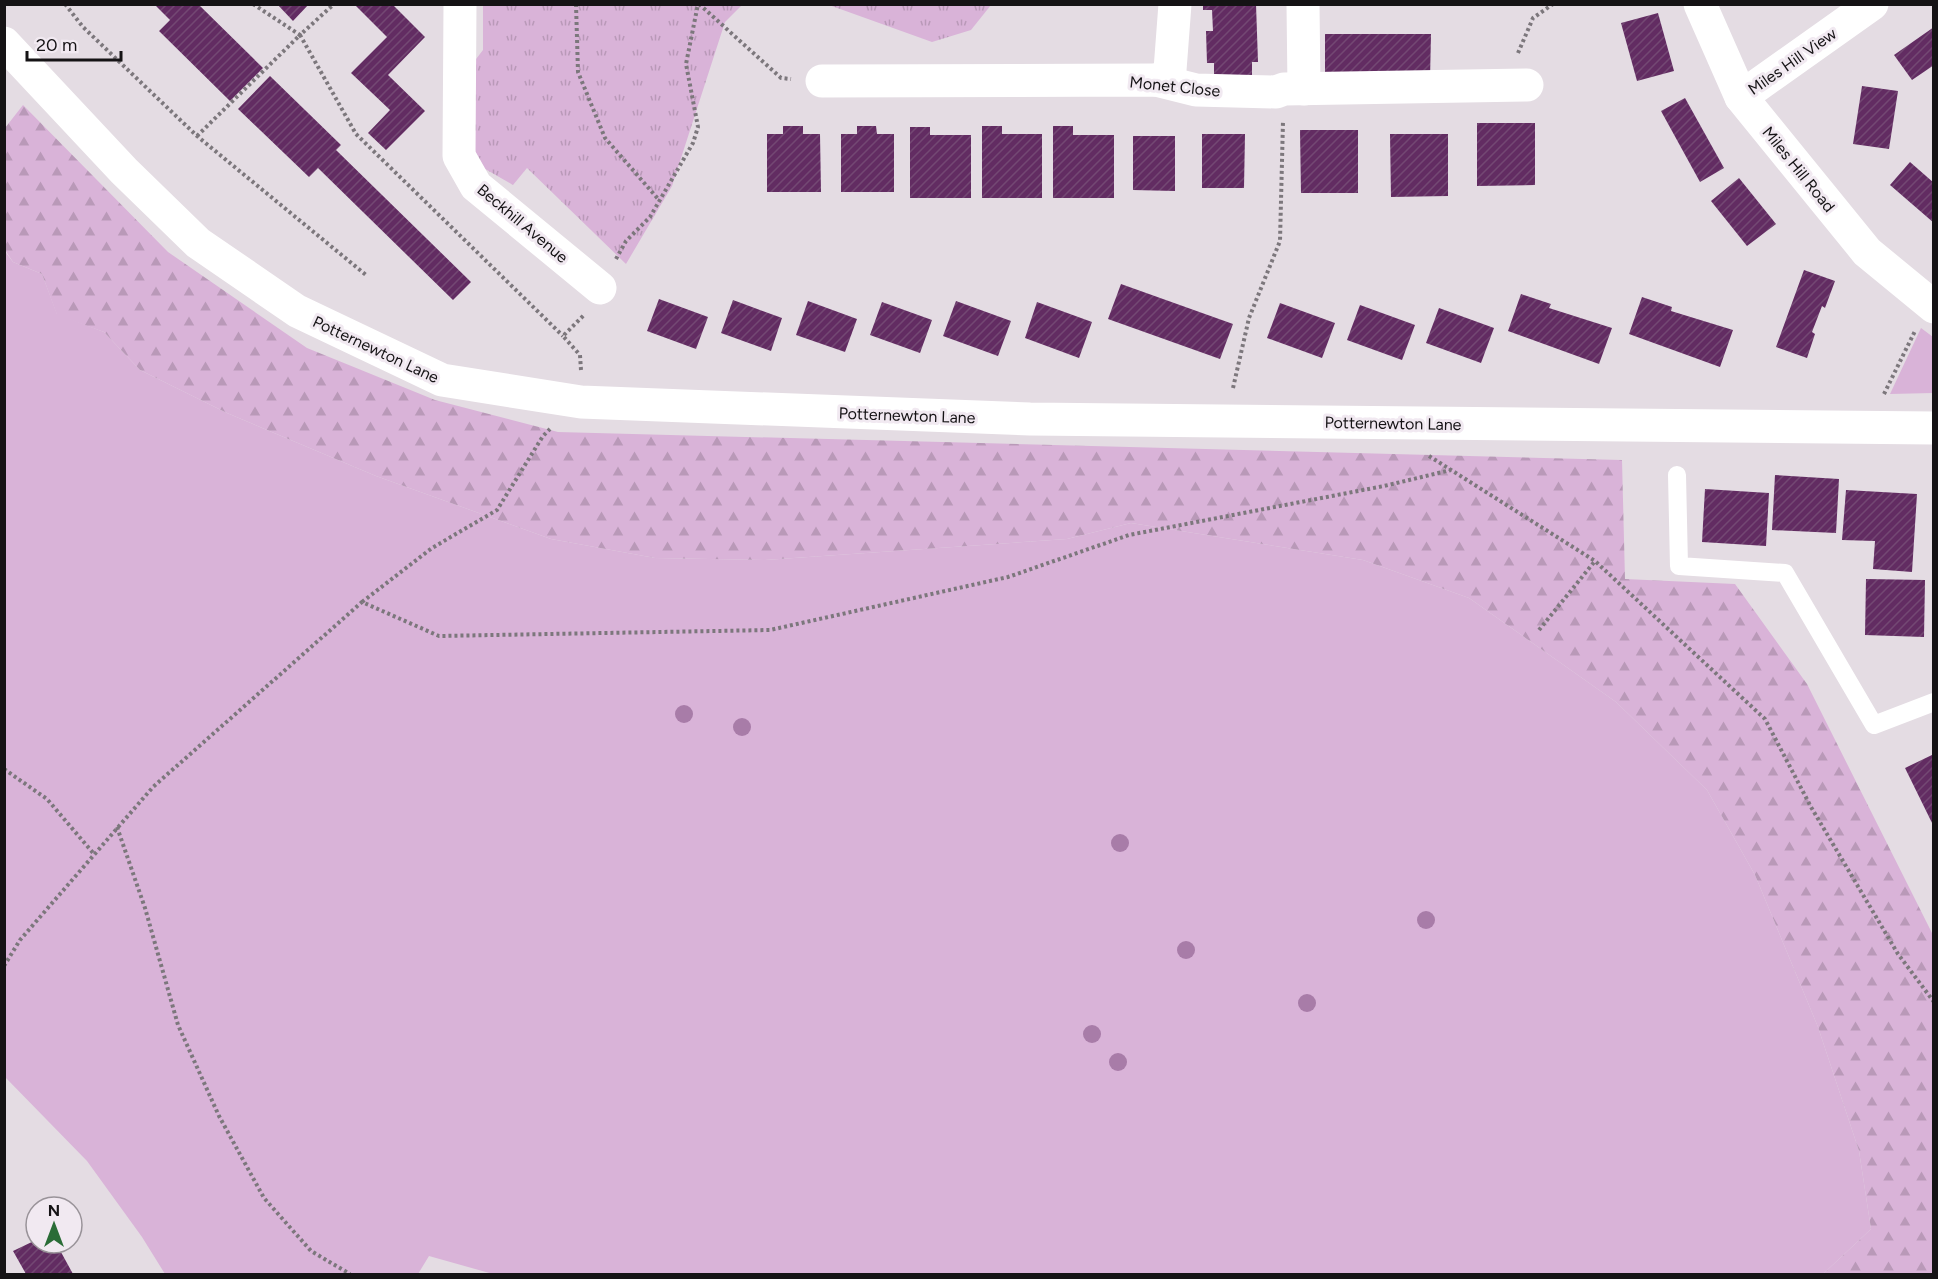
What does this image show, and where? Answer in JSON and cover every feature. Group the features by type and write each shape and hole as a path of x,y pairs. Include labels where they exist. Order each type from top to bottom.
{"main road":[{"name":"Beckhill Avenue","path":"460,4 459,156 476,186 600,288"},
{"path":"1156,80 1166,77 1170,70 1174,4"},
{"path":"1294,89 1303,4"},
{"name":"Miles Hill Road","path":"1700,4 1741,97 1867,252 1931,305"},
{"name":"Miles Hill View","path":"1741,97 1872,4"},
{"name":"Potternewton Lane","path":"4,43 124,171 198,243 297,311 442,380 581,402 1030,419 1934,428"},
{"name":"Monet Close","path":"822,81 1156,80 1196,90 1276,92 1294,89 1527,85"}],"lane":[{"path":"1677,475 1679,566 1785,573 1874,725 1934,702"}],"path":[{"path":"65,4 83,27 197,136 366,276"},
{"path":"4,966 20,939 153,787 362,603 432,548 498,510 543,436 581,402 580,355 356,134 300,36 253,4"},
{"path":"197,136 334,4"},
{"path":"576,4 578,72 605,138 659,200"},
{"path":"563,336 583,317 626,241 650,217 693,143 698,127 686,64 698,4"},
{"path":"698,4 781,78 822,81"},
{"path":"1533,18 1553,4"},
{"path":"1226,421 1249,318 1280,241 1294,89"},
{"path":"1868,427 1931,305"},
{"path":"1424,453 1595,561 1765,718 1811,807 1898,954 1934,1002"},
{"path":"362,603 440,636 770,630 1008,577 1129,535 1384,486 1451,470"},
{"path":"1539,630 1595,561"},
{"path":"4,769 47,799 94,854"},
{"path":"117,827 145,908 178,1025 219,1116 264,1198 310,1251 350,1275"}],"green space":[{"path":"483,5 742,5 725,22 672,186 626,264 527,168 513,185 480,166 473,143 473,63 483,50"},
{"path":"829,5 991,5 971,30 932,42"},
{"path":"23,105 168,252 307,348 435,400 558,432 1622,460 1625,579 1735,584 1807,684 1933,935 1933,1274 1823,1274 1871,1229 1859,1151 1818,1027 1755,875 1707,790 1616,702 1469,598 1363,560 1131,523 1067,539 765,560 655,558 551,539 376,476 227,413 140,370 104,332 57,315 42,274 13,262 5,250 5,128"},
{"path":"4,250 13,262 42,274 57,314 104,332 140,370 227,413 376,476 551,539 655,558 765,560 1067,539 1131,523 1363,560 1469,598 1616,702 1707,790 1755,875 1818,1027 1859,1151 1871,1229 1823,1274 493,1274 429,1256 418,1274 165,1274 142,1237 87,1161 5,1077"},
{"path":"1921,328 1933,337 1933,393 1890,394"}],"building":[{"path":"154,4 198,4 263,68 230,101 159,31 170,20"},
{"path":"277,4 309,4 293,21"},
{"path":"354,4 392,4 425,37 388,75 425,111 386,150 368,133 390,110 351,73 387,37"},
{"path":"1203,4 1256,4 1258,62 1252,62 1252,86 1214,87 1214,63 1207,63 1206,31 1213,31 1212,10 1203,10"},
{"path":"1658,13 1674,71 1637,81 1621,23"},
{"path":"1934,27 1934,65 1912,80 1894,55"},
{"path":"1325,34 1431,34 1430,79 1325,79"},
{"path":"270,76 341,145 336,150 471,282 453,300 318,168 309,177 238,109"},
{"path":"1862,86 1898,91 1889,149 1853,144"},
{"path":"1685,98 1724,168 1700,182 1661,111"},
{"path":"1477,123 1535,123 1535,185 1477,186"},
{"path":"783,126 803,126 803,134 820,134 821,192 767,192 767,134 783,134"},
{"path":"857,126 876,126 877,134 894,134 894,192 841,192 841,134 857,134"},
{"path":"982,126 1002,126 1002,134 1042,134 1042,198 982,198"},
{"path":"1053,126 1073,126 1073,135 1114,135 1114,198 1053,198"},
{"path":"910,127 930,127 930,135 971,135 971,198 910,198"},
{"path":"1300,130 1358,130 1358,193 1301,193"},
{"path":"1202,134 1245,134 1244,188 1202,188"},
{"path":"1390,134 1448,134 1448,196 1391,197"},
{"path":"1133,136 1175,136 1175,191 1133,190"},
{"path":"1910,162 1934,183 1934,223 1890,185"},
{"path":"1739,178 1776,224 1747,246 1711,201"},
{"path":"1804,270 1835,281 1825,308 1822,306 1812,332 1815,334 1807,358 1776,347"},
{"path":"1121,284 1233,324 1220,359 1108,319"},
{"path":"1521,294 1551,304 1549,308 1612,328 1599,364 1508,331"},
{"path":"1642,297 1672,307 1671,311 1733,330 1720,367 1629,334"},
{"path":"659,299 708,317 696,349 647,331"},
{"path":"733,300 782,318 771,351 721,333"},
{"path":"808,301 857,319 845,352 796,335"},
{"path":"956,301 1011,321 998,356 943,336"},
{"path":"882,302 932,320 920,353 870,335"},
{"path":"1037,302 1092,322 1079,358 1025,338"},
{"path":"1280,303 1335,323 1322,358 1267,338"},
{"path":"1360,305 1415,325 1402,360 1347,340"},
{"path":"1439,308 1494,328 1481,363 1426,343"},
{"path":"1775,475 1839,479 1836,533 1772,530"},
{"path":"1705,489 1769,493 1766,546 1702,542"},
{"path":"1846,490 1917,494 1912,572 1873,569 1875,541 1842,540"},
{"path":"1866,579 1925,580 1924,637 1865,635"},
{"path":"1934,754 1934,827 1905,768"},
{"path":"24,1246 24,1255 63,1255 73,1274 26,1274 13,1251"}]}
